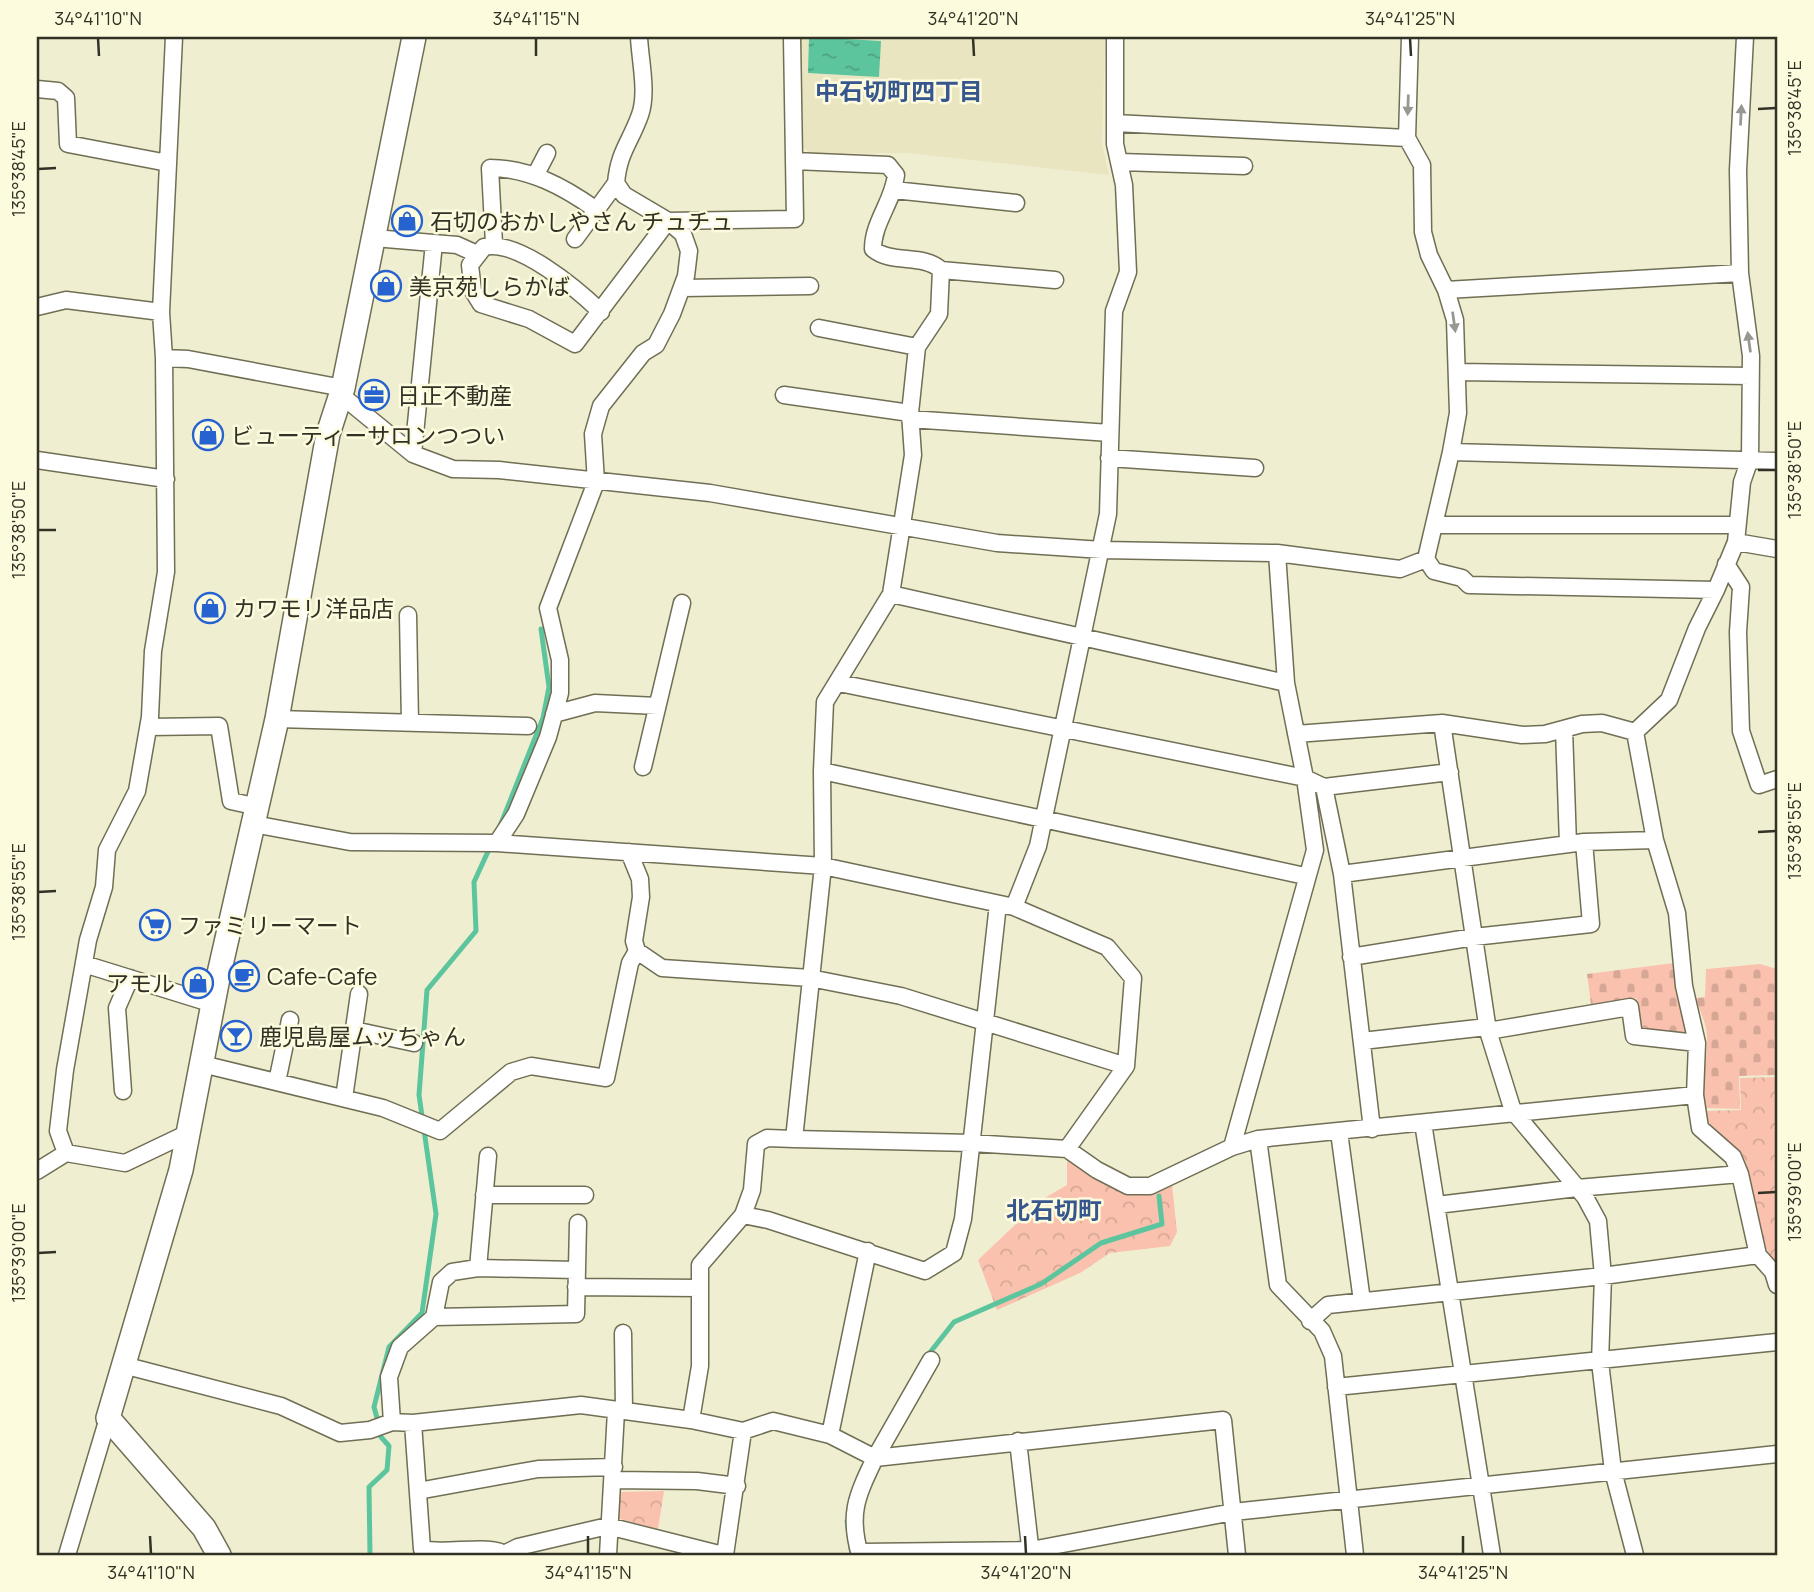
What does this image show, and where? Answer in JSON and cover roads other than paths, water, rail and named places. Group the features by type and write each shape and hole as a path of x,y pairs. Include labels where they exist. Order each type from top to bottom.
{"street":[{"path":"66,1153 58,1131 65,1070 84,964 104,887 107,850 137,791 149,727 155,632 166,572 164,358 161,312 174,37"},
{"path":"67,1555 181,1170 213,1004 277,719 328,434 342,392 414,37"},
{"path":"575,239 616,183 622,149 640,115 642,101 639,37"},
{"path":"668,221 795,219 792,37"},
{"path":"743,1215 868,1251 925,1271 954,1253 964,1219 983,1021 1006,906 1038,846 1108,514 1114,311 1128,272 1125,185 1115,123 1115,37"},
{"path":"1410,37 1407,138 1422,165 1423,232 1429,255 1446,290 1455,320 1458,372 1458,413 1426,559 1434,571 1462,578 1469,585 1716,590"},
{"path":"1634,732 1669,700 1697,628 1716,590 1736,542 1735,525 1742,482 1750,459 1751,356 1740,273 1738,170 1745,37"},
{"path":"37,89 58,91 66,98 68,144 168,163"},
{"path":"1115,123 1407,138"},
{"path":"535,176 547,153"},
{"path":"794,161 888,165 895,175 894,190 873,235 873,249 881,255 933,263 941,270 1055,280"},
{"path":"1120,162 1244,166"},
{"path":"494,244 490,168 516,168 571,192 595,209"},
{"path":"498,843 516,814 560,692 560,660 548,608 596,482 593,434 601,406 643,353 656,345 682,288 689,251 683,234 668,221 624,195 616,183"},
{"path":"894,190 1016,203"},
{"path":"601,312 576,288 546,267 494,244 484,247 470,265 473,291 481,304 529,319 575,344 601,312 668,221"},
{"path":"374,238 457,245 477,254"},
{"path":"413,454 434,243"},
{"path":"794,1139 823,866 822,771 825,702 891,594 913,455 910,416 917,347 939,314 941,270"},
{"path":"1446,290 1740,273"},
{"path":"682,288 810,286"},
{"path":"37,307 66,300 161,312"},
{"path":"819,328 917,347"},
{"path":"164,358 188,359 342,392 413,454 453,469 499,470 710,493 902,524 998,543 1102,550 1277,552 1400,569 1426,559"},
{"path":"1458,372 1751,376"},
{"path":"784,395 910,416 1111,433"},
{"path":"1451,452 1777,461"},
{"path":"1110,458 1255,468"},
{"path":"37,460 166,479"},
{"path":"1434,525 1735,525"},
{"path":"1736,542 1777,549"},
{"path":"1232,1147 1315,850 1306,778 1286,683 1277,552"},
{"path":"1726,564 1741,587 1738,632 1741,732 1759,785 1777,779"},
{"path":"891,594 1286,683"},
{"path":"643,767 682,603"},
{"path":"408,615 410,723"},
{"path":"839,682 1306,778 1324,787 1450,772"},
{"path":"554,714 595,703 657,706"},
{"path":"277,719 528,726"},
{"path":"1296,734 1443,723 1522,735 1545,734 1602,723 1634,732"},
{"path":"1443,723 1487,1029 1513,1111 1577,1188 1598,1221 1603,1276 1600,1362 1613,1471 1635,1555"},
{"path":"149,727 219,726 231,801 256,815 350,842 498,843 823,866 1006,906 1107,947 1133,978 1126,1066 1067,1149"},
{"path":"1351,957 1474,937 1591,925 1576,843 1564,729"},
{"path":"1634,732 1655,840 1674,897 1684,986 1697,1043 1695,1095 1700,1128 1733,1157 1740,1174 1758,1255 1773,1272 1777,1285"},
{"path":"822,771 1044,817 1306,876"},
{"path":"1324,787 1342,874 1372,1129"},
{"path":"1342,874 1576,843 1655,840"},
{"path":"629,852 641,888 634,941 637,951 662,968 810,978 901,996 1126,1066"},
{"path":"202,1064 383,1108 440,1131 512,1072 531,1066 606,1078 629,963 637,951"},
{"path":"84,964 213,1004"},
{"path":"122,1091 117,1008 130,978"},
{"path":"344,1098 359,994"},
{"path":"1362,1041 1487,1029 1630,1007 1634,1036 1697,1043"},
{"path":"276,1082 290,1020"},
{"path":"354,1030 414,1043"},
{"path":"691,1420 700,1366 700,1265 743,1215 752,1190 756,1143 767,1138 972,1143 1067,1149 1097,1170 1128,1186 1150,1186 1232,1147 1258,1139 1372,1129 1513,1111 1695,1095"},
{"path":"1423,1123 1492,1555"},
{"path":"1339,1132 1362,1301"},
{"path":"37,1171 66,1153 125,1163 188,1133"},
{"path":"1258,1139 1279,1285 1322,1331 1333,1356 1355,1555"},
{"path":"478,1268 488,1156"},
{"path":"1437,1205 1577,1188 1740,1174"},
{"path":"484,1195 585,1195"},
{"path":"434,1317 576,1314 578,1223"},
{"path":"830,1435 868,1251"},
{"path":"1310,1321 1328,1305 1603,1276 1758,1255"},
{"path":"392,1422 389,1377 400,1347 434,1317 441,1282 452,1272 478,1268 576,1270"},
{"path":"576,1287 700,1288"},
{"path":"608,1555 608,1526 620,1411 623,1333"},
{"path":"1336,1387 1777,1342"},
{"path":"931,1360 854,1503 853,1532 860,1554 1031,1553 1233,1512 1777,1454"},
{"path":"123,1365 281,1406 340,1433 370,1430 392,1422 412,1423 581,1405 691,1420 743,1432 773,1421 830,1435 876,1458 1223,1420 1237,1555"},
{"path":"108,1418 204,1528 219,1555"},
{"path":"412,1423 422,1549 437,1553 491,1550 506,1554 518,1547 608,1526 724,1555 737,1486 743,1432"},
{"path":"1018,1441 1031,1553"},
{"path":"418,1491 538,1469 737,1486"}],"water":[{"path":"809,37 881,41 879,77 808,73"}],"waterway":[{"path":"500,826 543,718 549,687 541,629"},
{"path":"377,1418 374,1407 389,1347 422,1313 436,1214 419,1095 427,990 476,931 474,882 491,845"},
{"path":"928,1355 954,1322 1041,1284 1101,1243 1162,1224 1159,1196"},
{"path":"370,1555 369,1487 387,1470 389,1446 381,1437"},
{"path":"847,1521 852,1555"}],"place":[{"name":"石切のおかしやさん チュチュ","path":"407,221"},
{"name":"美京苑しらかば","path":"386,286"},
{"name":"日正不動産","path":"374,395"},
{"name":"ビューティーサロンつつい","path":"208,435"},
{"name":"カワモリ洋品店","path":"210,608"},
{"name":"ファミリーマート","path":"155,925"},
{"name":"Cafe-Cafe","path":"244,976"},
{"name":"アモル","path":"198,983"},
{"name":"鹿児島屋ムッちゃん","path":"236,1036"}],"district":[{"name":"中石切町四丁目","path":"899,90"},
{"name":"北石切町","path":"1054,1209"}]}
